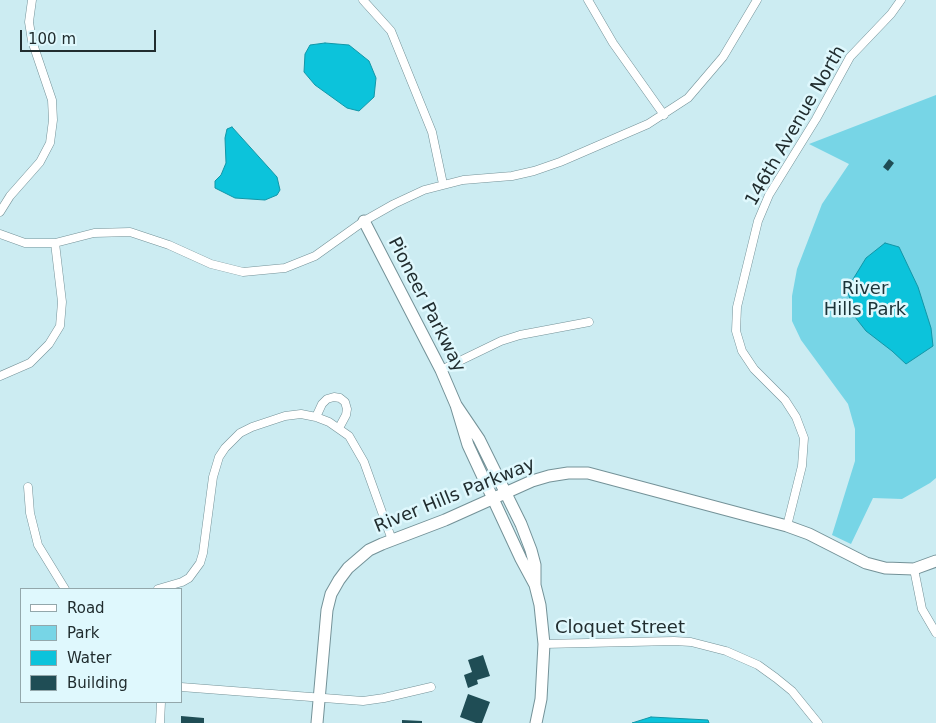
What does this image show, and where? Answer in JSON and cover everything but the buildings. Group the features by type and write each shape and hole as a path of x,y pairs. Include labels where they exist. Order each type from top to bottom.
{"street":[{"path":"0,212 10,196 40,162 50,143 54,120 52,100 32,41 29,22 32,0"},
{"path":"363,0 391,31 432,132 443,184"},
{"path":"588,0 613,43 664,115"},
{"path":"0,234 25,242 55,243 94,233 130,232 169,245 211,264 243,272 285,268 315,256 364,221 424,190 464,180 512,176 534,171 560,162 648,124 664,115 688,98 724,57 757,0"},
{"name":"146th Avenue North","path":"787,526 802,466 804,438 796,417 785,400 754,369 742,351 736,331 737,307 741,288 758,221 769,195 816,119 850,57 891,14 901,0"},
{"name":"Pioneer Parkway","path":"364,221 441,370 456,405 468,445 535,585"},
{"path":"0,376 30,363 49,344 60,326 62,302 55,243"},
{"path":"441,370 501,341 520,335 588,322"},
{"path":"316,417 322,404 327,399 340,398 345,402 347,408 346,415 339,428"},
{"name":"Pioneer Parkway","path":"456,405 479,439 507,493 531,550 544,644 541,699 536,723"},
{"path":"161,588 189,578 200,563 215,467 219,457 231,441 252,427 285,416 301,414 316,417 329,422 349,436 364,462 392,540"},
{"name":"River Hills Parkway","path":"317,723 324,635 331,594 339,580 358,559 368,550 493,500 532,481 549,476 568,473 588,473 787,526 809,534 866,563 885,568 914,569 936,561"},
{"path":"28,486 30,513 38,545 64,588"},
{"path":"914,569 922,609 936,633"},
{"name":"Cloquet Street","path":"544,644 674,640 726,650 751,662 776,678 798,698 818,723"},
{"path":"182,687 372,701 431,687"},
{"path":"160,723 162,703"}],"green space":[{"name":"River Hills Park","path":"936,95 936,478 902,499 873,498 851,544 832,535 855,461 855,429 848,404 801,340 792,321 792,296 797,269 822,204 849,164 809,144"}],"water":[{"path":"325,43 349,45 369,61 376,78 374,97 359,111 347,108 315,85 304,72 305,54 310,45"},
{"path":"232,127 277,177 280,190 277,195 265,200 235,198 215,188 215,181 221,175 226,163 225,138 227,129"},
{"path":"885,243 899,247 918,287 931,328 933,346 906,364 866,331 855,317 847,289 866,258"},
{"path":"651,717 708,720 709,723 632,723"}]}
